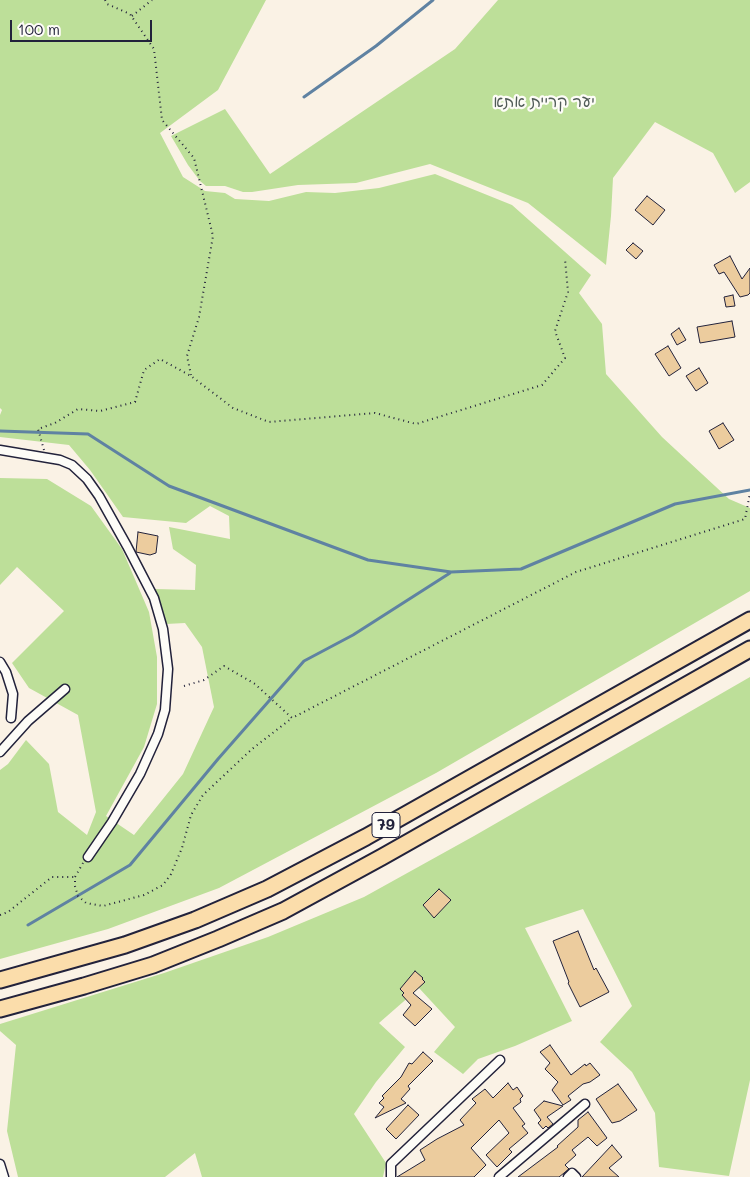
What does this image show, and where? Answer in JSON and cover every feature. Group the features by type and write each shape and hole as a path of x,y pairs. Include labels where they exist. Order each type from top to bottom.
{"highway":[{"name":"79","path":"0,980 126,946 221,910 267,888 366,837 750,620"},
{"name":"79","path":"0,1009 153,965 283,911 750,649"}],"street":[{"path":"0,450 60,460 72,465 86,479 99,496 154,598 163,629 168,669 165,710 158,734 140,774 112,822 88,857"},
{"path":"0,662 6,672 13,694 11,718"},
{"path":"0,752 28,721 65,689"},
{"path":"392,1177 391,1164 500,1060"},
{"path":"498,1177 585,1104"},
{"path":"0,1164 4,1177"},
{"path":"568,1177 572,1173 576,1177"}],"path":[{"path":"105,0 107,4 130,14 154,49 162,120 194,158 213,236 199,316 187,356 191,376"},
{"path":"132,16 152,0"},
{"path":"46,457 38,429 55,423 78,408 100,411 135,402 144,370 160,359 191,376 233,408 269,422 375,413 416,424 542,385 565,358 555,331 568,292 565,259"},
{"path":"745,519 750,493"},
{"path":"88,857 75,877 78,896 86,903 103,906 144,895 163,885 171,874 182,848 191,815 203,795 252,749 292,718 576,572 750,518"},
{"path":"184,686 204,680 224,666 255,684 292,718"},
{"path":"0,915 8,912 52,876 75,877"}],"green space":[{"path":"0,0 266,0 218,90 160,133 183,177 205,191 225,193 235,199 269,201 306,192 335,193 379,188 435,174 512,205 591,275 579,293 602,324 606,374 662,437 729,499 750,508 750,591 436,773 219,888 108,929 0,959 0,770 8,764 26,740 49,764 58,812 87,835 96,812 78,715 29,688 12,663 64,611 17,567 0,585 0,478 47,479 91,506 122,549 149,612 157,657 157,704 144,747 106,816 134,835 183,774 214,707 202,647 185,623 166,624 155,589 195,590 196,565 173,549 169,527 230,539 229,516 210,506 186,523 123,517 90,470 69,445 0,437 0,415 2,410 0,408"},
{"name":"יער קריית אתא","path":"498,0 750,0 750,182 735,193 713,153 655,122 613,178 606,265 528,203 430,164 356,183 298,185 243,192 225,186 206,186 188,165 171,136 225,109 270,174 455,49"},
{"path":"750,677 750,1080 729,1176 659,1167 655,1113 632,1072 600,1042 632,1006 583,909 525,928 572,1021 515,1046 478,1059 463,1074 434,1052 455,1027 419,988 379,1023 405,1047 376,1082 354,1114 386,1163 383,1177 202,1177 195,1153 165,1177 18,1177 7,1131 16,1045 0,1031 0,1024 164,973 268,937 364,897"}],"building":[{"path":"647,196 665,210 653,225 635,210"},
{"path":"633,243 643,251 636,259 626,250"},
{"path":"730,256 742,279 750,268 750,293 748,295 740,297 724,272 719,274 714,265"},
{"path":"733,295 735,306 726,307 724,297"},
{"path":"732,321 735,337 700,343 697,327"},
{"path":"679,328 686,340 677,345 671,334"},
{"path":"668,346 681,368 669,376 655,354"},
{"path":"699,368 708,383 696,391 686,376"},
{"path":"723,423 734,440 719,449 709,431"},
{"path":"138,532 158,536 156,553 150,555 136,552"},
{"path":"439,889 451,900 434,918 423,905"},
{"path":"578,931 594,970 596,968 609,992 580,1007 568,983 553,941"},
{"path":"415,971 425,982 413,993 432,1009 415,1026 403,1015 411,1005 402,995 404,993 400,989"},
{"path":"550,1045 571,1075 585,1064 586,1066 590,1063 600,1075 590,1082 583,1084 568,1096 571,1100 563,1105 552,1090 558,1082 545,1069 550,1063 540,1052"},
{"path":"423,1052 433,1061 408,1086 410,1089 401,1099 406,1103 375,1118 384,1107 379,1103 384,1098 382,1096 401,1077 409,1063 412,1064"},
{"path":"508,1083 513,1090 517,1087 523,1096 520,1099 521,1102 513,1108 525,1124 522,1126 528,1133 509,1149 512,1152 497,1167 486,1155 509,1133 499,1120 471,1148 486,1165 474,1177 397,1177 425,1160 420,1150 464,1125 460,1120 476,1103 472,1099 485,1089 493,1098"},
{"path":"618,1084 637,1110 620,1121 612,1123 596,1099"},
{"path":"544,1101 563,1106 547,1117 553,1124 543,1129 538,1123 541,1120 534,1110"},
{"path":"408,1105 419,1115 396,1139 386,1129"},
{"path":"588,1112 607,1138 597,1146 588,1137 572,1150 576,1155 565,1165 569,1169 559,1177 518,1177 558,1147 578,1127 578,1120"},
{"path":"612,1145 622,1157 609,1168 619,1177 582,1177"}],"waterway":[{"path":"304,97 376,46 433,0"},
{"path":"0,431 88,434 169,486 368,560 451,572 521,569 675,504 750,490"},
{"path":"28,925 130,865 218,759 304,661 353,635 450,573"}]}
